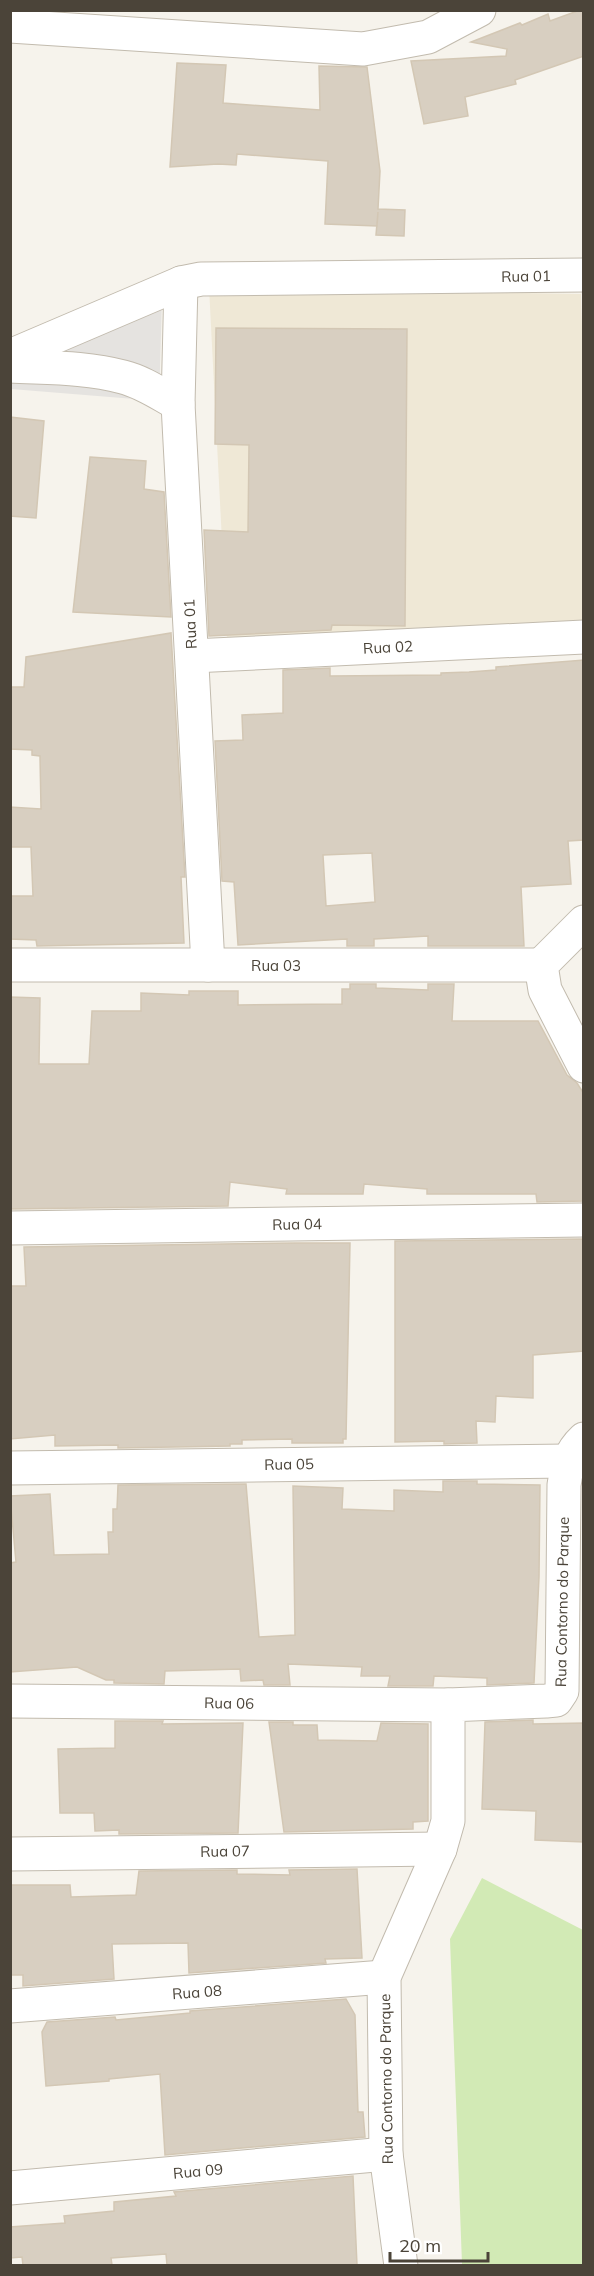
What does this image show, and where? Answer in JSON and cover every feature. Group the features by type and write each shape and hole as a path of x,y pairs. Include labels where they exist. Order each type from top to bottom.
{"street":[{"path":"10,26 363,49 428,37 478,10"},
{"name":"Rua 01","path":"10,356 181,283 201,279 584,275"},
{"name":"Rua 01","path":"181,283 178,404 208,965"},
{"path":"10,366 86,370 124,377 178,404"},
{"name":"Rua 02","path":"192,656 584,638"},
{"path":"584,922 541,965 545,990 584,1066"},
{"name":"Rua 03","path":"10,965 541,965"},
{"name":"Rua 04","path":"10,1228 584,1220"},
{"name":"Rua 05","path":"10,1468 575,1450"},
{"name":"Rua Contorno do Parque","path":"401,2265 386,2154 384,1977 440,1849 448,1821 448,1705 556,1700 562,1691 564,1485 575,1450"},
{"name":"Rua 06","path":"10,1701 448,1705"},
{"name":"Rua 07","path":"10,1854 440,1849"},
{"name":"Rua 08","path":"10,2006 384,1977"},
{"name":"Rua 09","path":"10,2188 386,2154"}],"shaded area":[{"path":"209,287 581,294 584,392 583,624 227,639"},
{"path":"162,299 159,401 11,389 10,370"}],"green space":[{"path":"482,1878 583,1930 583,2265 462,2266 450,1939"}],"building":[{"path":"584,10 584,56 515,80 516,84 465,97 468,116 424,124 411,61 506,56 507,49 471,42 548,14 550,21"},
{"path":"177,63 226,65 223,103 320,110 319,66 367,67 380,171 378,209 405,210 404,236 376,235 377,226 325,224 328,161 237,154 236,165 170,167"},
{"path":"216,328 407,329 405,626 332,625 331,630 209,636 204,530 248,532 249,445 215,444"},
{"path":"10,417 44,421 36,518 10,516"},
{"path":"90,457 146,461 144,489 164,492 171,617 73,612"},
{"path":"171,633 185,877 181,877 184,943 37,946 36,940 10,939 10,896 33,896 31,847 10,847 10,807 41,809 40,756 32,755 32,750 10,749 10,687 24,687 26,657"},
{"path":"584,660 584,840 568,841 571,884 521,887 524,946 428,946 428,936 374,939 374,946 347,946 347,939 238,945 234,882 222,881 215,741 243,740 242,715 283,713 283,670 330,668 330,676 441,675 441,673 496,670 496,667","holes":["372,853 375,902 326,906 323,855"]},
{"path":"350,984 376,984 376,988 428,990 428,984 454,984 452,1021 538,1021 567,1075 577,1083 584,1094 584,1201 537,1202 536,1194 427,1194 427,1189 364,1184 363,1194 286,1194 287,1189 230,1182 228,1206 10,1209 10,997 40,998 39,1064 89,1064 92,1011 141,1011 141,993 189,995 189,991 238,991 238,1005 342,1004 342,989 350,989"},
{"path":"584,1239 584,1351 533,1355 533,1398 496,1396 495,1422 476,1421 477,1443 395,1442 395,1241"},
{"path":"350,1243 346,1439 343,1439 343,1443 292,1443 292,1439 242,1440 242,1444 230,1444 230,1446 118,1448 118,1445 55,1446 55,1435 10,1439 10,1286 26,1286 24,1247"},
{"path":"443,1481 540,1485 534,1683 487,1685 487,1678 434,1676 433,1686 388,1686 390,1676 361,1676 362,1667 288,1664 290,1685 264,1685 263,1680 241,1681 240,1669 165,1671 164,1684 114,1683 114,1680 106,1680 77,1667 10,1672 10,1563 16,1562 10,1496 50,1494 54,1555 109,1554 108,1532 113,1532 113,1509 117,1509 118,1485 246,1484 259,1637 295,1635 293,1486 343,1488 342,1509 394,1511 394,1490 443,1492"},
{"path":"533,1720 533,1724 584,1723 584,1842 535,1840 536,1811 482,1809 485,1722"},
{"path":"115,1721 163,1721 162,1724 243,1723 238,1833 119,1834 119,1830 95,1831 94,1813 60,1813 58,1749 115,1748"},
{"path":"269,1722 317,1725 318,1740 377,1741 381,1723 428,1724 428,1821 413,1822 413,1829 284,1832"},
{"path":"357,1869 362,1958 325,1959 326,1963 189,1973 188,1943 112,1944 114,1979 23,1986 23,1975 10,1975 10,1885 70,1885 71,1897 136,1895 139,1871 237,1870 237,1874 290,1875 289,1870"},
{"path":"346,1999 355,2015 358,2112 363,2112 365,2137 165,2155 160,2074 46,2086 42,2032 47,2022 115,2017 116,2020 190,2013 190,2011"},
{"path":"353,2176 357,2265 167,2265 166,2254 111,2258 112,2265 23,2265 22,2257 10,2258 10,2227 65,2223 64,2216 114,2211 114,2202 176,2196 174,2192"}]}
